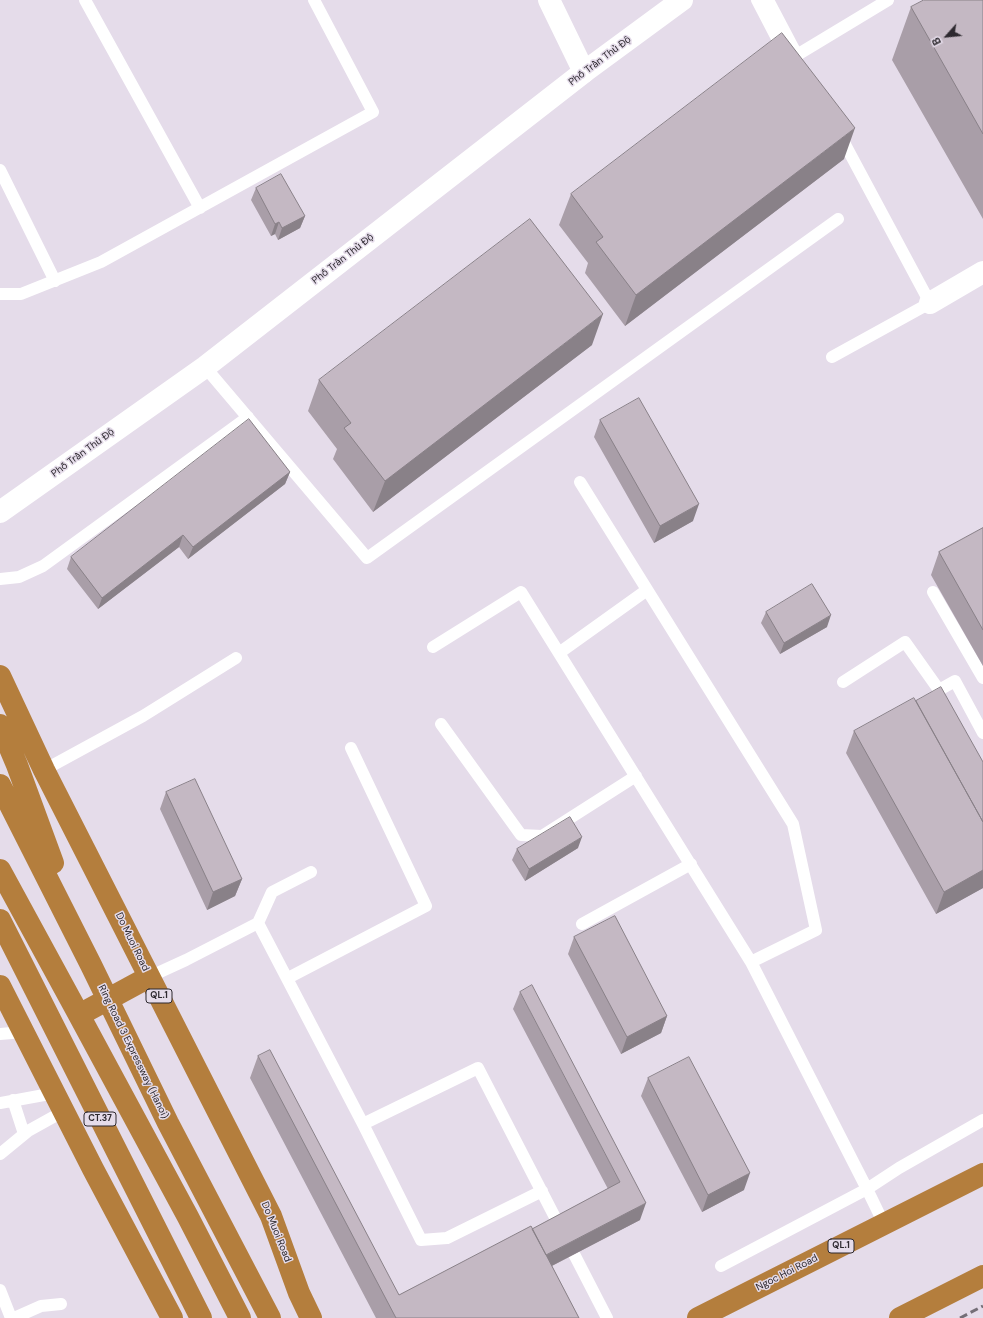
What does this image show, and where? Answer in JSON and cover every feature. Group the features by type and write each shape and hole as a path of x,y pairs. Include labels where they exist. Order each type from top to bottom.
{"highway":[{"name":"Do Muoi Road","path":"0,676 44,770 271,1216 299,1293 311,1318"},
{"path":"0,725 17,765 91,965"},
{"name":"Ring Road 3 Expressway (Hanoi)","path":"0,785 91,965 168,1123 270,1318"},
{"path":"0,870 156,1157 240,1318"},
{"name":"CT.37","path":"0,920 201,1318"},
{"path":"79,1015 149,977"},
{"path":"0,986 93,1169 172,1318"},
{"path":"93,1169 156,1157"},
{"name":"Ngoc Hoi Road","path":"698,1318 983,1174"},
{"path":"900,1318 983,1276"}],"main road":[{"path":"549,0 584,72"},
{"name":"Phố Trần Thủ Độ","path":"0,512 204,367 584,72 682,0"},
{"path":"930,303 983,272"}],"lane":[{"path":"85,0 200,208"},
{"path":"0,294 21,294 101,262 373,112 314,0"},
{"path":"757,0 792,56 804,69"},
{"path":"768,0 792,56"},
{"path":"792,56 888,0"},
{"path":"832,357 930,303 834,125"},
{"path":"0,170 55,281"},
{"path":"204,367 367,558 838,219"},
{"path":"0,579 19,577 43,566 248,417"},
{"path":"580,482 793,824 816,930 751,962"},
{"path":"559,652 647,590"},
{"path":"433,647 522,592 751,962 868,1189 884,1224"},
{"path":"933,592 983,678"},
{"path":"843,682 905,642 939,690 954,681 983,733"},
{"path":"44,770 143,716 236,658"},
{"path":"441,724 521,834 542,836 636,776"},
{"path":"288,978 426,906 351,748"},
{"path":"582,924 691,864"},
{"path":"149,977 258,923 272,892 311,872"},
{"path":"258,923 363,1124 420,1240 447,1238 542,1191"},
{"path":"0,1034 23,1032"},
{"path":"363,1124 478,1068 560,1227"},
{"path":"0,1103 12,1100 59,1102"},
{"path":"12,1100 24,1134"},
{"path":"0,1154 59,1102"},
{"path":"721,1266 868,1189 899,1168 983,1120"},
{"path":"574,1254 607,1318"},
{"path":"0,1290 12,1318 41,1306 61,1304"}],"building":[{"path":"924,0 983,0 983,134 911,7"},
{"path":"782,33 855,128 636,295 596,242 603,237 571,194"},
{"path":"281,174 305,216 282,228 279,222 275,224 256,188"},
{"path":"530,219 603,314 385,481 344,428 351,423 319,380"},
{"path":"639,398 699,504 660,526 600,420"},
{"path":"249,419 290,472 193,547 183,535 102,598 71,557"},
{"path":"983,528 983,630 939,552"},
{"path":"812,584 831,615 784,643 766,612"},
{"path":"941,687 983,762 983,822 916,701"},
{"path":"914,698 983,822 983,870 944,892 854,731"},
{"path":"195,779 242,879 213,892 166,792"},
{"path":"570,817 582,837 529,869 517,849"},
{"path":"615,916 667,1016 627,1037 574,937"},
{"path":"532,985 646,1203 546,1255 532,1229 620,1182 520,992"},
{"path":"270,1050 399,1295 531,1226 579,1318 396,1318 258,1056"},
{"path":"689,1057 750,1173 708,1195 648,1078"}],"railway":[{"path":"960,1318 983,1306"}]}
